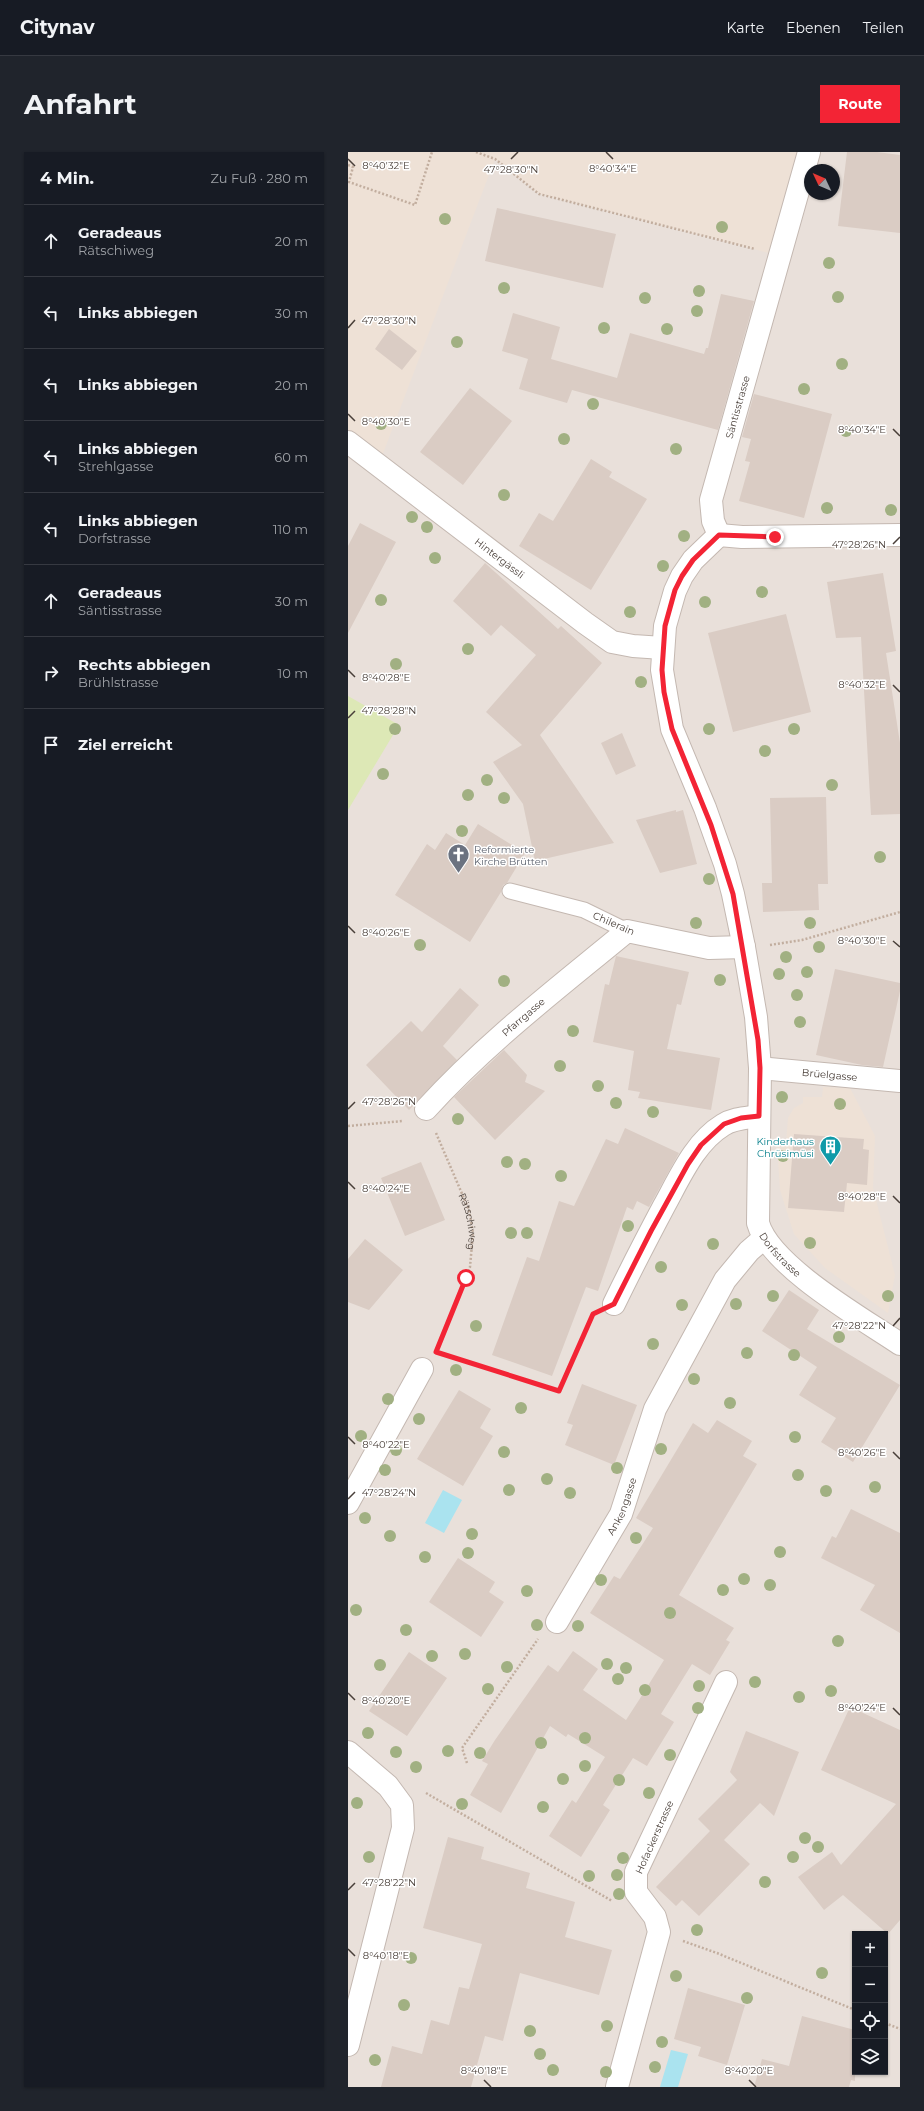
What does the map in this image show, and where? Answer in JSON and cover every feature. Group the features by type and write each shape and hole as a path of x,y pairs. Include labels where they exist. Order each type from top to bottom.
{"street":[{"name":"Säntisstrasse","path":"719,535 713,521 712,500 809,152"},
{"name":"Hintergässli","path":"348,442 612,642 633,646 663,648"},
{"path":"663,648 670,604 682,576 693,560 719,535 742,537 900,535"},
{"name":"Dorfstrasse","path":"663,648 664,692 672,729 705,808 733,894 756,1016 760,1068 758,1223 764,1238 777,1253 823,1292 900,1344"},
{"name":"Chilerain","path":"627,931 709,948 744,947"},
{"name":"Pfarrgasse","path":"426,1109 458,1073 496,1038 627,931"},
{"name":"Brüelgasse","path":"760,1068 900,1081"},
{"path":"614,1304 651,1231 688,1164 701,1145 724,1124 741,1118 759,1116"},
{"name":"Ankengasse","path":"557,1622 621,1514 655,1409 726,1280 744,1256 764,1238"},
{"path":"348,1503 422,1369"},
{"name":"Hofackerstrasse","path":"617,2087 660,1932 655,1917 636,1892 636,1872 726,1682"},
{"path":"348,1752 388,1786 402,1805 403,1828 348,2045"}],"lane":[{"name":"Chilerain","path":"510,891 584,910 627,931"}],"path":[{"path":"348,165 353,167 349,182 415,204 432,152"},
{"path":"476,152 495,159 539,194 781,256"},
{"path":"767,945 795,942 900,912"},
{"name":"Rätschiweg","path":"422,1369 429,1365 436,1352 468,1273 472,1258 473,1232 468,1210 426,1109"},
{"path":"348,1126 404,1121"},
{"path":"436,1352 559,1391 593,1314 614,1304"},
{"path":"467,1763 462,1748 547,1626 557,1622"},
{"path":"425,1792 630,1912 647,1908"},
{"path":"681,1940 717,1953 852,2009"},
{"path":"888,2024 900,2029"}],"shaded area":[{"path":"348,152 900,152 900,2087 348,2087"},
{"path":"348,152 809,152 806,164 804,164 804,171 781,256 539,194 495,159 379,464 348,442"},
{"path":"823,1087 850,1088 875,1136 873,1188 895,1275 888,1313 825,1268 794,1234 780,1190 777,1144 786,1143 788,1118 794,1108 803,1103 803,1097 822,1097"}],"green space":[{"path":"348,696 399,725 348,810"}],"water":[{"path":"443,1490 462,1500 444,1533 425,1523"},
{"path":"671,2050 688,2054 678,2087 660,2087"}],"building":[{"path":"847,152 877,152 900,155 900,233 838,226"},
{"path":"497,208 616,234 603,288 485,261"},
{"path":"721,294 754,301 718,430 572,390 567,403 519,389 528,359 502,351 513,313 560,327 551,359 617,378 630,333 704,354 706,348 708,348"},
{"path":"389,329 417,351 402,370 375,349"},
{"path":"470,388 512,421 463,485 420,452"},
{"path":"754,394 832,414 804,518 739,501 750,462 745,461 751,439 742,437"},
{"path":"591,459 612,472 609,477 647,499 591,590 519,546 539,513 553,521"},
{"path":"360,523 396,542 348,633 348,546"},
{"path":"485,563 558,629 561,626 602,663 540,735 614,843 535,861 523,804 493,762 522,745 486,712 536,655 501,625 491,636 453,601"},
{"path":"883,573 896,651 886,653 900,743 900,814 871,815 861,637 836,638 827,582"},
{"path":"786,614 811,712 733,732 708,633"},
{"path":"622,733 636,766 616,775 601,743"},
{"path":"826,797 828,884 818,884 819,910 763,912 762,883 772,883 770,798"},
{"path":"676,810 676,812 683,810 697,864 660,873 636,820"},
{"name":"Reformierte Kirche Brütten","path":"478,824 525,853 507,883 503,885 501,892 470,942 395,895 427,844 435,850 446,833 465,845"},
{"path":"616,956 689,972 681,1005 677,1004 667,1049 720,1058 711,1110 638,1098 640,1092 628,1090 634,1051 593,1042 605,984 609,985"},
{"path":"835,969 900,983 900,991 883,1067 862,1065 816,1055"},
{"path":"460,988 479,1005 443,1046 457,1060 409,1110 366,1065 411,1021 422,1032"},
{"path":"504,1050 527,1075 525,1082 545,1091 495,1140 454,1097"},
{"path":"625,1128 679,1153 649,1207 637,1201 633,1210 627,1207 598,1291 586,1287 552,1376 492,1355 527,1257 539,1261 559,1201 574,1206 606,1139 618,1144"},
{"name":"Kinderhaus Chrüsimüsi","path":"794,1134 864,1139 863,1149 869,1150 867,1185 847,1183 844,1212 788,1208"},
{"path":"421,1162 445,1220 405,1236 381,1178"},
{"path":"365,1239 403,1270 369,1310 348,1302 348,1259"},
{"path":"789,1290 819,1310 807,1329 900,1385 853,1462 821,1442 836,1418 799,1395 817,1367 762,1331"},
{"path":"582,1384 637,1405 614,1465 565,1445 573,1425 567,1423"},
{"path":"459,1390 491,1409 480,1428 493,1436 463,1486 417,1459"},
{"path":"717,1420 752,1441 743,1456 757,1464 679,1595 734,1628 726,1640 730,1642 710,1675 692,1664 661,1714 674,1722 647,1766 633,1758 603,1805 610,1810 581,1857 549,1836 572,1800 576,1803 605,1757 568,1734 566,1737 550,1726 501,1813 470,1795 488,1764 482,1761 548,1665 558,1672 573,1651 598,1669 583,1690 626,1720 664,1660 590,1613 614,1576 620,1579 653,1528 636,1518 693,1423 708,1433"},
{"path":"851,1509 900,1533 900,1633 860,1610 875,1585 821,1558 832,1536 836,1538"},
{"path":"458,1558 495,1582 489,1592 504,1602 481,1637 429,1602"},
{"path":"409,1652 447,1678 407,1736 369,1711"},
{"path":"850,1707 900,1730 900,1920 888,1934 888,1931 885,1931 843,1895 824,1910 798,1877 832,1852 841,1865 896,1804 821,1770"},
{"path":"746,1731 799,1752 774,1816 760,1803 724,1840 750,1864 699,1916 682,1900 676,1906 656,1887 710,1831 698,1819 737,1780 730,1772"},
{"path":"448,1837 484,1847 481,1859 530,1873 526,1888 575,1902 565,1937 612,1950 599,1995 520,1973 503,2041 485,2036 471,2087 381,2087 392,2046 422,2054 431,2020 449,2025 459,1987 469,1989 482,1944 423,1928"},
{"path":"688,1988 745,2005 727,2065 698,2056 701,2047 674,2039"},
{"path":"802,2016 852,2029 852,2075 855,2075 855,2081 851,2080 849,2087 754,2087 762,2059 789,2066"}],"place":[{"name":"Reformierte Kirche Brütten","path":"459,874"},
{"name":"Kinderhaus Chrüsimüsi","path":"830,1166"}],"route":[{"path":"466,1278 436,1352 559,1391 593,1314 614,1304 635,1260 668,1198 701,1145 724,1124 741,1118 759,1116 760,1068 756,1016 736,909 718,843 672,729 664,692 662,670 665,626 670,604 682,576 693,560 719,535 775,537"}]}
